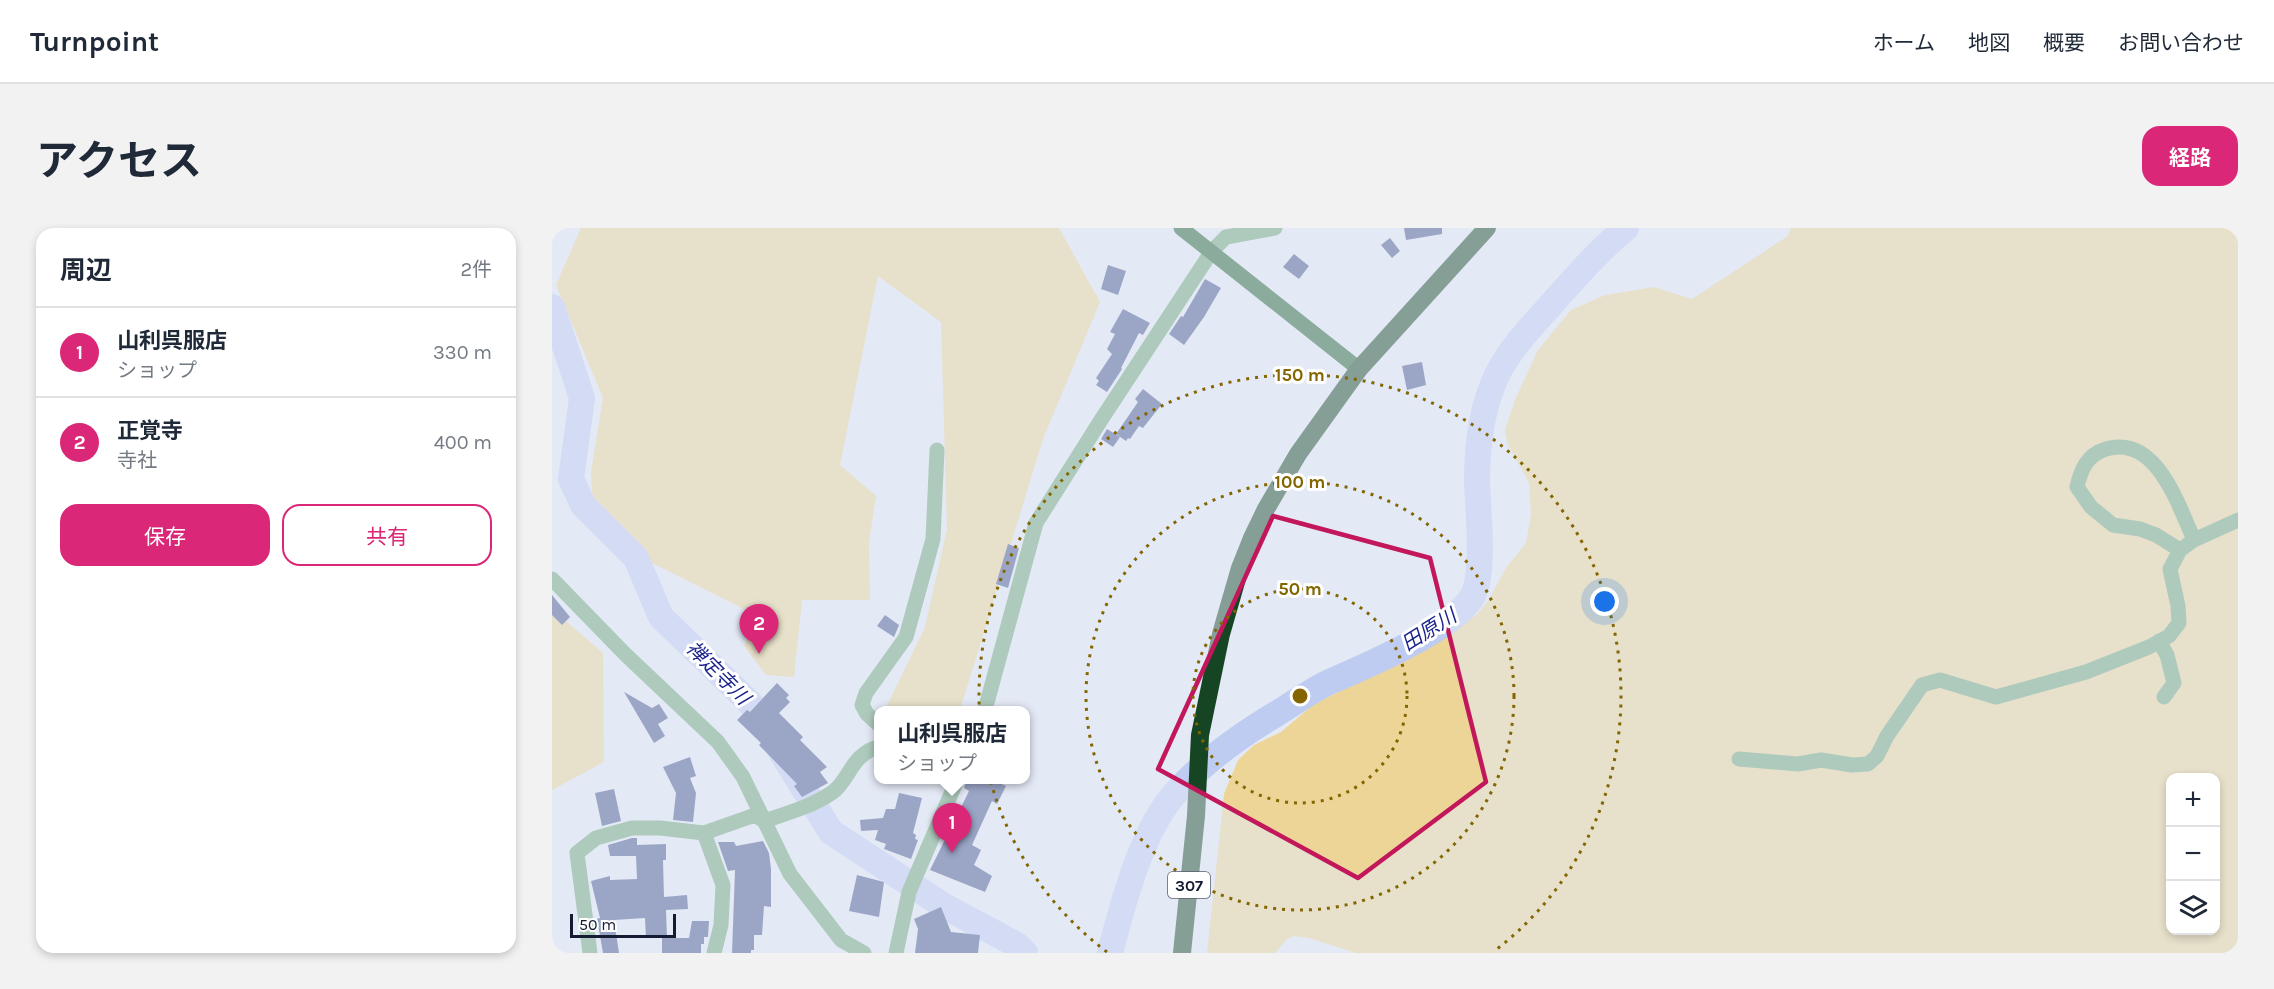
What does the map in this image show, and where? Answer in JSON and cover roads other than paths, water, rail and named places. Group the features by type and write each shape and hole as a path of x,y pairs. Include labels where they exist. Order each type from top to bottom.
{"highway":[{"name":"307","path":"1182,953 1196,816 1200,735 1229,600 1252,538 1298,454 1359,369 1487,228"}],"main road":[{"path":"1181,228 1359,369"}],"street":[{"path":"986,706 1036,523 1094,430 1212,251 1226,237 1275,228"},
{"path":"2180,550 2156,535 2140,529 2113,525 2091,507 2077,487 2081,470 2095,453 2118,446 2143,453 2169,482 2194,540"},
{"path":"874,720 862,705 866,693 906,637 933,539 937,450"},
{"path":"1739,759 1798,764 1821,760 1852,765 1868,764 1877,756 1887,736 1922,685 1940,680 1995,697 2086,672 2159,641 2169,636 2179,623 2178,606 2170,569 2180,550 2194,540 2238,520"},
{"path":"552,579 618,647 718,742 743,777 790,874 841,940 864,953"},
{"path":"2159,641 2167,655 2174,683 2164,698"},
{"path":"764,821 808,806 835,790 853,764 874,748"},
{"path":"896,953 909,892 955,784"},
{"path":"590,953 577,853 596,838 632,828 660,828 704,833 755,815 764,821"},
{"path":"704,833 723,885 721,925 714,953"}],"waterway":[{"name":"田原川","path":"1110,953 1135,867 1154,824 1178,790 1200,768 1237,739 1319,687 1388,656 1429,633 1462,609 1472,597 1476,587 1480,559 1477,483 1479,440 1484,412 1493,384 1504,362 1528,330 1586,266 1626,228"},
{"name":"禅定寺川","path":"552,307 582,398 571,479 583,505 636,558 661,617 751,704 831,832 944,906 1017,945 1025,953"}],"place":[{"name":"正覚寺","path":"759,654"},
{"name":"山利呉服店","path":"952,853"}]}
